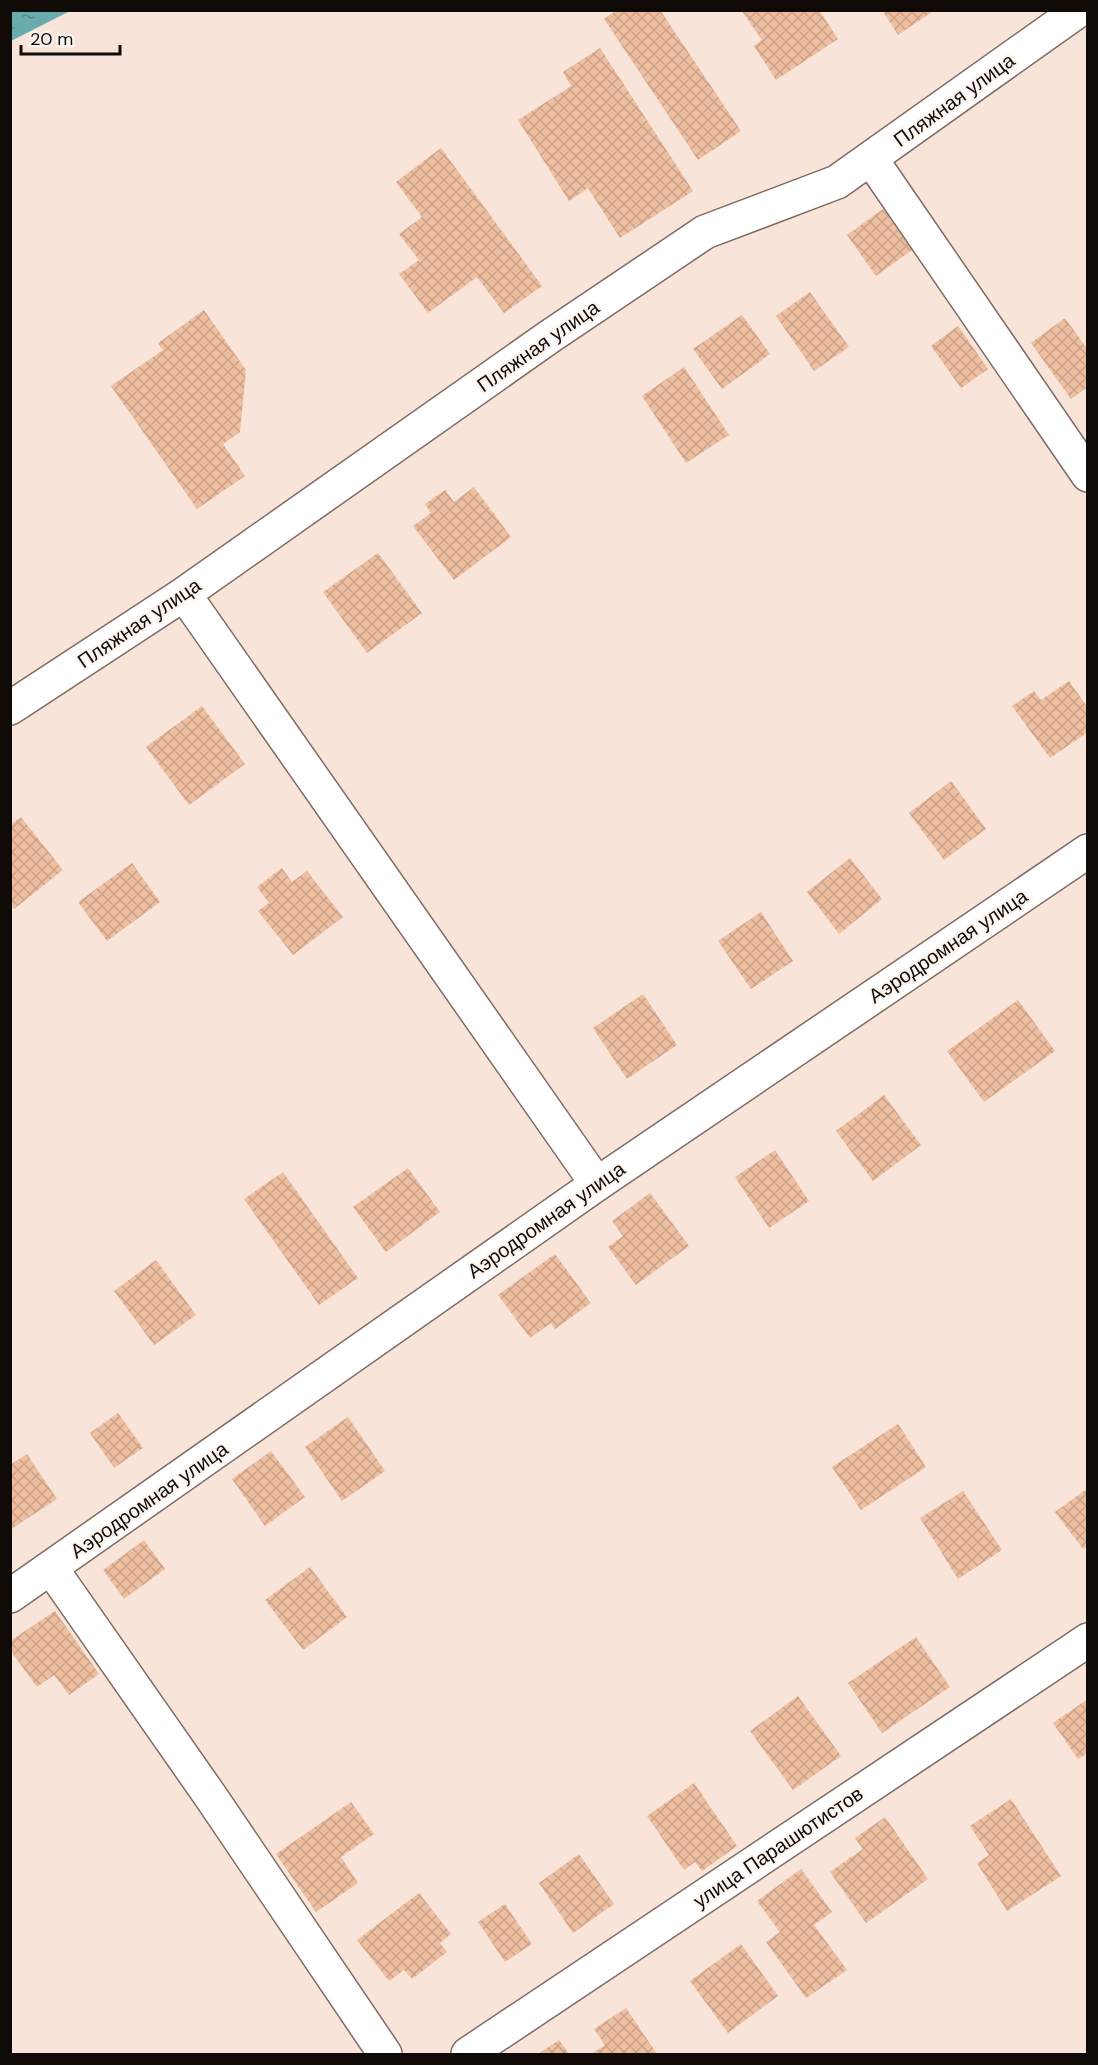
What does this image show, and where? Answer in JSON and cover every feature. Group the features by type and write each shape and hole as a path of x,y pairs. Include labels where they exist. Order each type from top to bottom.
{"street":[{"name":"Пляжная улица","path":"10,708 184,594 549,337 705,232 837,182 1079,10"},
{"path":"871,159 1088,475"},
{"path":"184,594 597,1184"},
{"name":"Аэродромная улица","path":"10,1596 597,1184 1088,851"},
{"path":"51,1568 211,1797 385,2055"},
{"name":"улица Парашютистов","path":"468,2055 1088,1640"}],"water":[{"path":"11,10 70,10 70,11 11,41"}],"building":[{"path":"617,10 660,10 741,131 698,160 604,19"},
{"path":"741,10 819,10 838,39 776,80 754,46 762,40"},
{"path":"882,10 935,10 898,35"},
{"path":"600,48 693,191 620,238 588,188 569,201 518,120 571,86 563,72"},
{"path":"441,148 542,286 504,313 477,277 428,313 399,274 419,260 399,234 422,217 396,182"},
{"path":"883,209 912,250 876,276 847,235"},
{"path":"810,292 849,347 814,371 776,316"},
{"path":"204,310 246,370 240,432 223,444 245,476 197,509 111,386 163,350 158,343"},
{"path":"742,315 770,354 722,389 693,349"},
{"path":"1065,318 1088,350 1088,387 1071,399 1031,343"},
{"path":"958,326 988,369 961,388 931,346"},
{"path":"684,367 729,435 686,463 642,396"},
{"path":"474,487 511,537 454,580 413,526 431,513 425,504 445,490 454,502"},
{"path":"378,553 422,613 367,653 323,592"},
{"path":"1069,681 1088,708 1088,732 1050,758 1012,706 1034,691 1041,700"},
{"path":"202,706 245,764 189,805 146,747"},
{"path":"951,781 986,829 944,860 909,813"},
{"path":"21,817 63,870 14,909 10,905 10,825"},
{"path":"850,858 882,899 839,934 807,892"},
{"path":"132,863 160,902 107,941 78,902"},
{"path":"282,868 292,882 307,871 343,917 293,955 258,911 269,903 257,887"},
{"path":"761,912 793,961 751,989 718,941"},
{"path":"643,994 677,1045 627,1079 593,1028"},
{"path":"1018,1000 1055,1051 984,1102 947,1051"},
{"path":"884,1095 921,1145 873,1181 836,1131"},
{"path":"775,1150 809,1201 769,1228 735,1177"},
{"path":"408,1168 440,1212 386,1252 353,1207"},
{"path":"283,1172 358,1278 319,1305 244,1199"},
{"path":"650,1193 689,1246 636,1285 608,1247 623,1236 612,1221"},
{"path":"555,1254 591,1303 555,1329 551,1323 530,1338 498,1295"},
{"path":"156,1260 196,1315 154,1345 114,1291"},
{"path":"118,1413 143,1448 114,1468 90,1433"},
{"path":"348,1417 385,1471 342,1501 305,1447"},
{"path":"898,1424 926,1467 861,1510 832,1467"},
{"path":"271,1451 305,1497 265,1526 232,1479"},
{"path":"27,1454 57,1499 10,1530 10,1465"},
{"path":"1088,1488 1088,1546 1083,1549 1055,1512"},
{"path":"963,1491 1002,1550 958,1579 920,1518"},
{"path":"144,1540 165,1569 124,1599 103,1570"},
{"path":"310,1567 347,1617 303,1650 265,1600"},
{"path":"55,1611 99,1674 69,1695 54,1675 37,1687 10,1650 10,1641"},
{"path":"916,1637 950,1687 882,1733 848,1683"},
{"path":"798,1696 841,1756 793,1790 750,1731"},
{"path":"1088,1699 1088,1753 1078,1759 1053,1723"},
{"path":"694,1783 737,1846 702,1871 695,1862 684,1870 647,1816"},
{"path":"1011,1799 1061,1876 1007,1911 977,1863 989,1855 970,1826"},
{"path":"351,1802 374,1834 341,1857 358,1883 316,1912 276,1854"},
{"path":"885,1817 928,1879 866,1923 830,1872 863,1849 855,1838"},
{"path":"579,1854 614,1904 573,1933 539,1883"},
{"path":"801,1869 832,1912 814,1925 847,1970 806,1998 766,1942 780,1932 757,1901"},
{"path":"419,1893 451,1934 440,1943 447,1952 412,1979 404,1970 389,1981 357,1940"},
{"path":"505,1904 532,1944 505,1962 478,1922"},
{"path":"741,1944 778,1996 728,2033 690,1981"},
{"path":"626,2008 657,2054 591,2054 605,2045 594,2029"},
{"path":"559,2040 569,2054 538,2054"}]}
